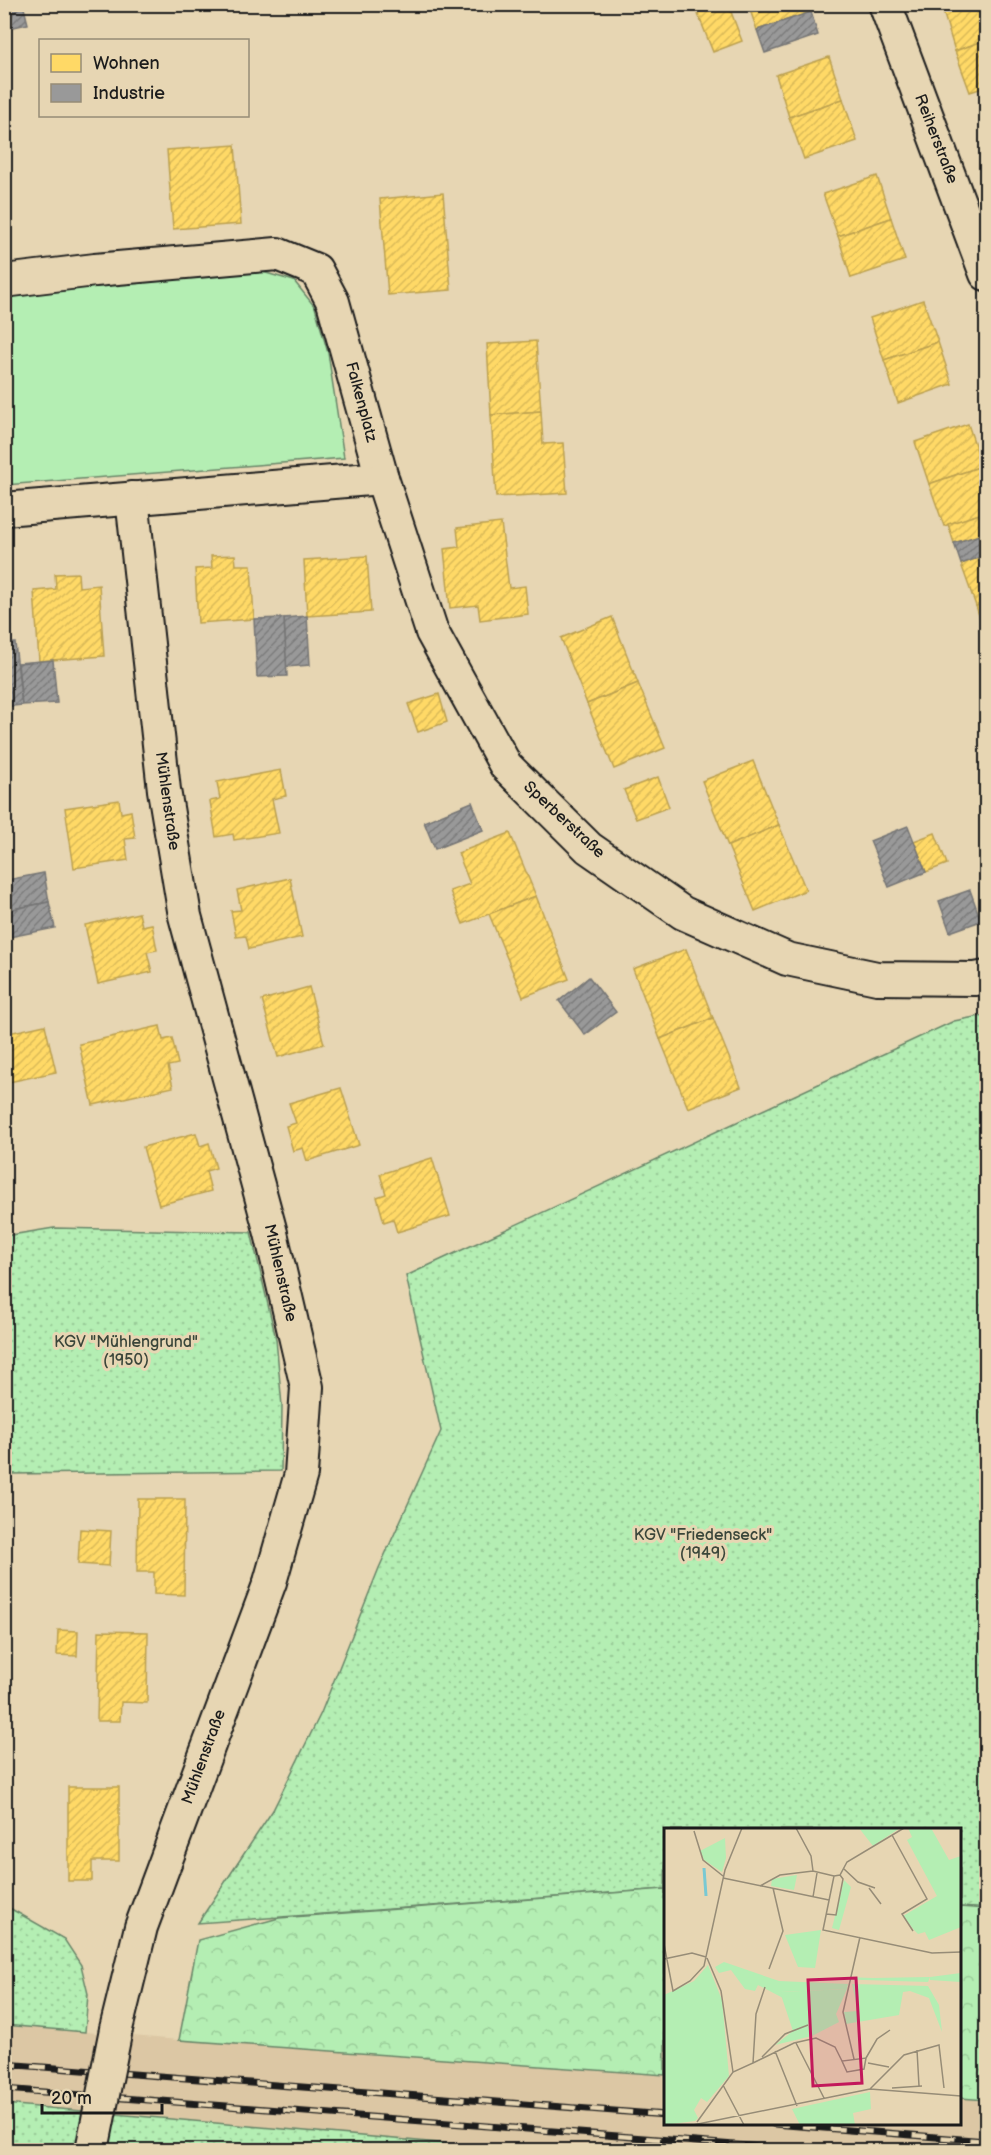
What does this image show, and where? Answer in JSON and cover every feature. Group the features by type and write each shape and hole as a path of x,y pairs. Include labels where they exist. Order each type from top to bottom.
{"street":[{"name":"Reiherstraße","path":"885,4 987,274"},
{"name":"Falkenplatz","path":"4,281 95,270 277,254 316,270 333,302 382,478"},
{"path":"4,509 382,478"},
{"name":"Sperberstraße","path":"382,478 432,632 506,766 589,848 683,913 787,959 877,978 975,979 987,977"},
{"name":"Mühlenstraße","path":"92,2151 141,1926 270,1582 301,1474 307,1387 271,1233 185,916 164,790 132,498"}],"shaded area":[{"path":"4,2025 664,2075 664,2125 961,2125 961,2098 986,2100 986,2150 5,2150"}],"green space":[{"path":"259,271 294,281 315,307 328,353 344,458 5,485 5,294"},
{"name":"KGV \"Friedenseck\" (1949)","path":"986,1015 986,1909 961,1907 961,1828 664,1828 664,1889 198,1923 273,1810 321,1713 379,1568 441,1431 406,1276 954,1021"},
{"name":"KGV \"Mühlengrund\" (1950)","path":"54,1228 251,1232 276,1339 282,1406 281,1471 8,1474 6,1906 64,1939 81,1965 88,1994 85,2032 4,2025 5,1236"},
{"path":"664,1889 664,2075 179,2040 198,1940 279,1918"},
{"path":"961,1907 986,1909 986,2100 961,2098"},
{"path":"4,2104 495,2148 494,2150 5,2150"}],"building: Wohnen":[{"path":"708,4 728,4 742,41 713,52 696,9"},
{"path":"748,4 808,4 811,12 757,30"},
{"path":"953,4 986,4 986,40 955,51 942,8"},
{"path":"986,40 986,87 970,92 955,51"},
{"path":"829,57 843,99 789,117 776,75"},
{"path":"843,99 857,141 804,159 789,117"},
{"path":"235,145 241,224 173,229 167,150"},
{"path":"877,176 891,218 838,236 823,194"},
{"path":"443,193 451,290 388,295 380,199"},
{"path":"891,218 905,260 851,278 838,236"},
{"path":"923,300 938,342 884,360 870,318"},
{"path":"536,341 541,411 491,415 487,344"},
{"path":"938,342 952,384 898,403 884,360"},
{"path":"541,411 543,444 563,443 567,493 496,497 491,415"},
{"path":"968,424 982,466 929,484 915,442"},
{"path":"982,466 986,480 986,512 944,526 929,484"},
{"path":"986,512 986,533 954,543 948,524"},
{"path":"501,523 509,588 525,586 528,614 480,620 478,605 450,608 444,549 459,547 457,528"},
{"path":"235,555 236,565 251,565 254,619 198,623 195,569 212,568 211,556"},
{"path":"986,555 986,602 976,606 961,564"},
{"path":"367,556 371,612 307,616 304,560"},
{"path":"78,573 79,587 99,585 104,656 39,661 34,591 56,589 55,574"},
{"path":"986,602 986,637 976,606"},
{"path":"612,617 638,683 587,704 561,638"},
{"path":"638,683 665,748 614,769 587,704"},
{"path":"439,694 447,722 418,732 408,704"},
{"path":"753,761 779,825 728,846 702,781"},
{"path":"281,770 286,796 272,799 279,833 234,840 233,834 216,837 210,801 220,799 217,782"},
{"path":"658,777 669,807 636,819 624,790"},
{"path":"119,800 121,813 131,811 135,838 125,839 128,860 74,868 65,808"},
{"path":"779,825 806,890 755,911 728,846"},
{"path":"510,833 536,896 463,924 450,891 470,884 458,853"},
{"path":"935,833 947,864 926,872 914,841"},
{"path":"290,878 302,937 249,949 246,936 236,937 231,911 241,910 237,890"},
{"path":"536,896 569,979 523,997 489,914"},
{"path":"139,913 142,926 152,924 157,950 147,952 152,972 98,984 85,925"},
{"path":"686,949 713,1018 660,1039 633,969"},
{"path":"309,987 324,1044 278,1057 262,1000"},
{"path":"713,1018 741,1087 688,1108 660,1039"},
{"path":"45,1025 56,1072 4,1083 4,1034"},
{"path":"160,1026 163,1040 172,1038 178,1064 168,1066 173,1087 93,1105 79,1044"},
{"path":"341,1088 359,1145 307,1161 303,1148 293,1151 286,1126 296,1123 289,1103"},
{"path":"196,1133 200,1146 209,1143 216,1168 206,1171 211,1191 159,1205 143,1147"},
{"path":"432,1158 450,1216 397,1232 393,1219 384,1222 377,1197 386,1194 380,1174"},
{"path":"138,1499 185,1499 184,1595 154,1594 154,1572 137,1572"},
{"path":"80,1529 111,1531 109,1566 78,1564"},
{"path":"58,1630 78,1631 77,1656 57,1655"},
{"path":"99,1631 148,1632 147,1703 121,1702 120,1721 97,1721"},
{"path":"68,1787 119,1787 119,1861 92,1861 92,1881 68,1881"}],"building: Industrie":[{"path":"4,4 23,4 28,24 4,29"},
{"path":"811,12 818,35 765,53 757,30"},
{"path":"986,533 986,555 961,564 954,543"},
{"path":"307,616 310,665 286,667 284,618"},
{"path":"284,618 287,676 257,677 254,619"},
{"path":"15,643 22,705 4,707 4,645"},
{"path":"53,660 57,703 22,705 18,663"},
{"path":"472,802 483,830 435,849 424,822"},
{"path":"908,826 926,872 889,887 870,841"},
{"path":"44,873 49,902 12,909 7,880"},
{"path":"970,890 981,921 950,932 939,901"},
{"path":"49,902 55,928 4,938 4,911"},
{"path":"589,977 616,1012 585,1035 559,1001"}],"railway":[{"path":"4,2064 664,2115"},
{"path":"4,2089 801,2150"},
{"path":"786,2125 986,2141"}]}
